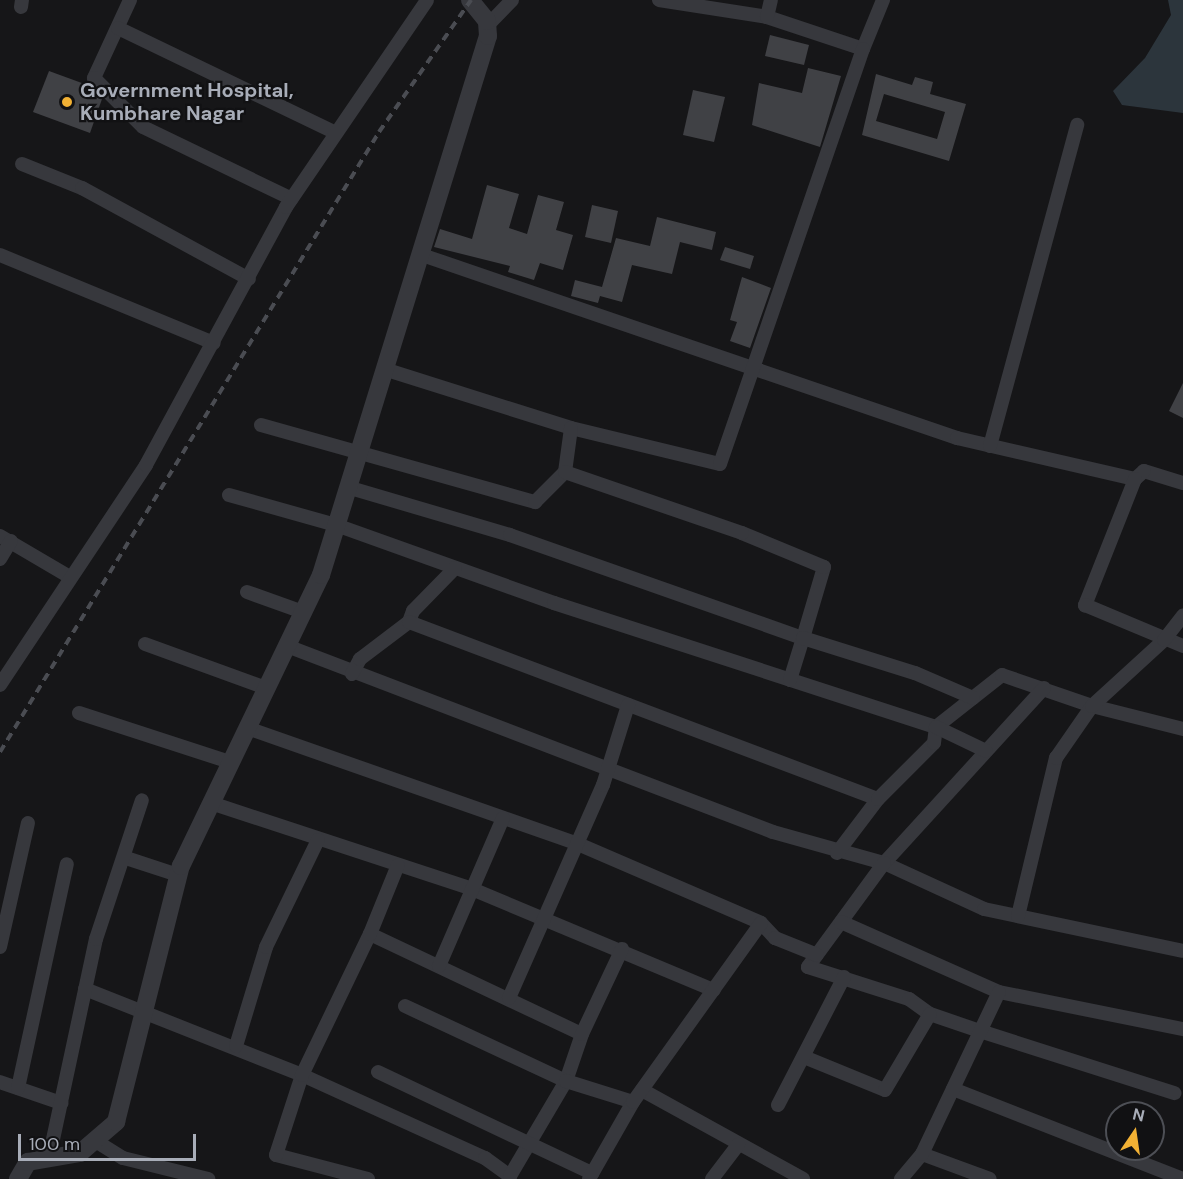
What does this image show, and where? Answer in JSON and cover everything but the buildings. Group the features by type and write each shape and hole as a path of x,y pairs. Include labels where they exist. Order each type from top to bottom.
{"street":[{"path":"130,0 94,78 143,127 292,199"},
{"path":"0,686 146,465 292,199 427,0"},
{"path":"470,0 487,26"},
{"path":"18,1179 28,1162 80,1153 116,1122 178,875 321,575 419,254 472,93 487,26 512,0"},
{"path":"659,0 767,17 863,49"},
{"path":"767,17 771,0"},
{"path":"384,369 571,428 720,464 755,369 863,49 883,0"},
{"path":"118,28 336,133"},
{"path":"990,446 1077,125"},
{"path":"22,164 82,188 249,279"},
{"path":"419,254 755,369 990,446 1135,479"},
{"path":"0,255 214,343"},
{"path":"261,425 359,450 535,502 565,472 571,428"},
{"path":"1183,483 1144,471 1135,479 1085,605 1183,646"},
{"path":"565,472 742,533 824,567 790,680"},
{"path":"347,487 510,535 803,638 915,673 973,698"},
{"path":"229,495 336,525 455,568 936,728 986,752"},
{"path":"0,559 6,538 70,577"},
{"path":"352,674 360,659 409,622 412,611 455,568"},
{"path":"247,592 303,612"},
{"path":"1018,916 1056,758 1092,706 1164,640 1183,616"},
{"path":"409,622 878,799"},
{"path":"145,644 266,687"},
{"path":"287,646 352,674 837,853 884,863 984,909 1183,951"},
{"path":"837,853 878,799 934,743 936,728 1002,675 1092,706 1183,729"},
{"path":"1044,688 884,863 808,967 909,999 930,1014 1174,1093"},
{"path":"509,998 547,918 578,844 607,769 628,705"},
{"path":"79,713 230,762"},
{"path":"247,728 578,844 761,923 775,938 817,955"},
{"path":"49,1158 96,939 126,858 142,800"},
{"path":"211,803 472,889 547,918 714,990"},
{"path":"439,966 503,819"},
{"path":"0,947 28,823"},
{"path":"236,1046 266,947 318,840"},
{"path":"126,858 178,875"},
{"path":"18,1088 66,864"},
{"path":"368,1179 276,1155 302,1075 370,934 398,865"},
{"path":"841,922 999,992 1183,1029"},
{"path":"378,1072 534,1142 590,1176 633,1102 761,923"},
{"path":"370,934 582,1034"},
{"path":"85,989 144,1014 236,1046 302,1075 485,1158 506,1178 534,1142 566,1081 582,1034 622,950"},
{"path":"778,1105 844,977"},
{"path":"901,1179 921,1154 983,1032 999,992"},
{"path":"405,1006 566,1081 633,1102"},
{"path":"804,1057 885,1090 930,1014"},
{"path":"0,1082 61,1103"},
{"path":"953,1089 1161,1167 1183,1179"},
{"path":"642,1090 803,1179"},
{"path":"94,1140 123,1158 208,1179"},
{"path":"712,1179 738,1144"},
{"path":"921,1154 990,1179"},
{"path":"1152,1179 1161,1167"}],"shaded area":[{"path":"1168,0 1183,0 1183,113 1122,105 1113,91 1145,58 1171,15"}],"railway":[{"path":"0,752 379,132 471,0"}],"place":[{"name":"Government Hospital, Kumbhare Nagar","path":"67,102"}]}
